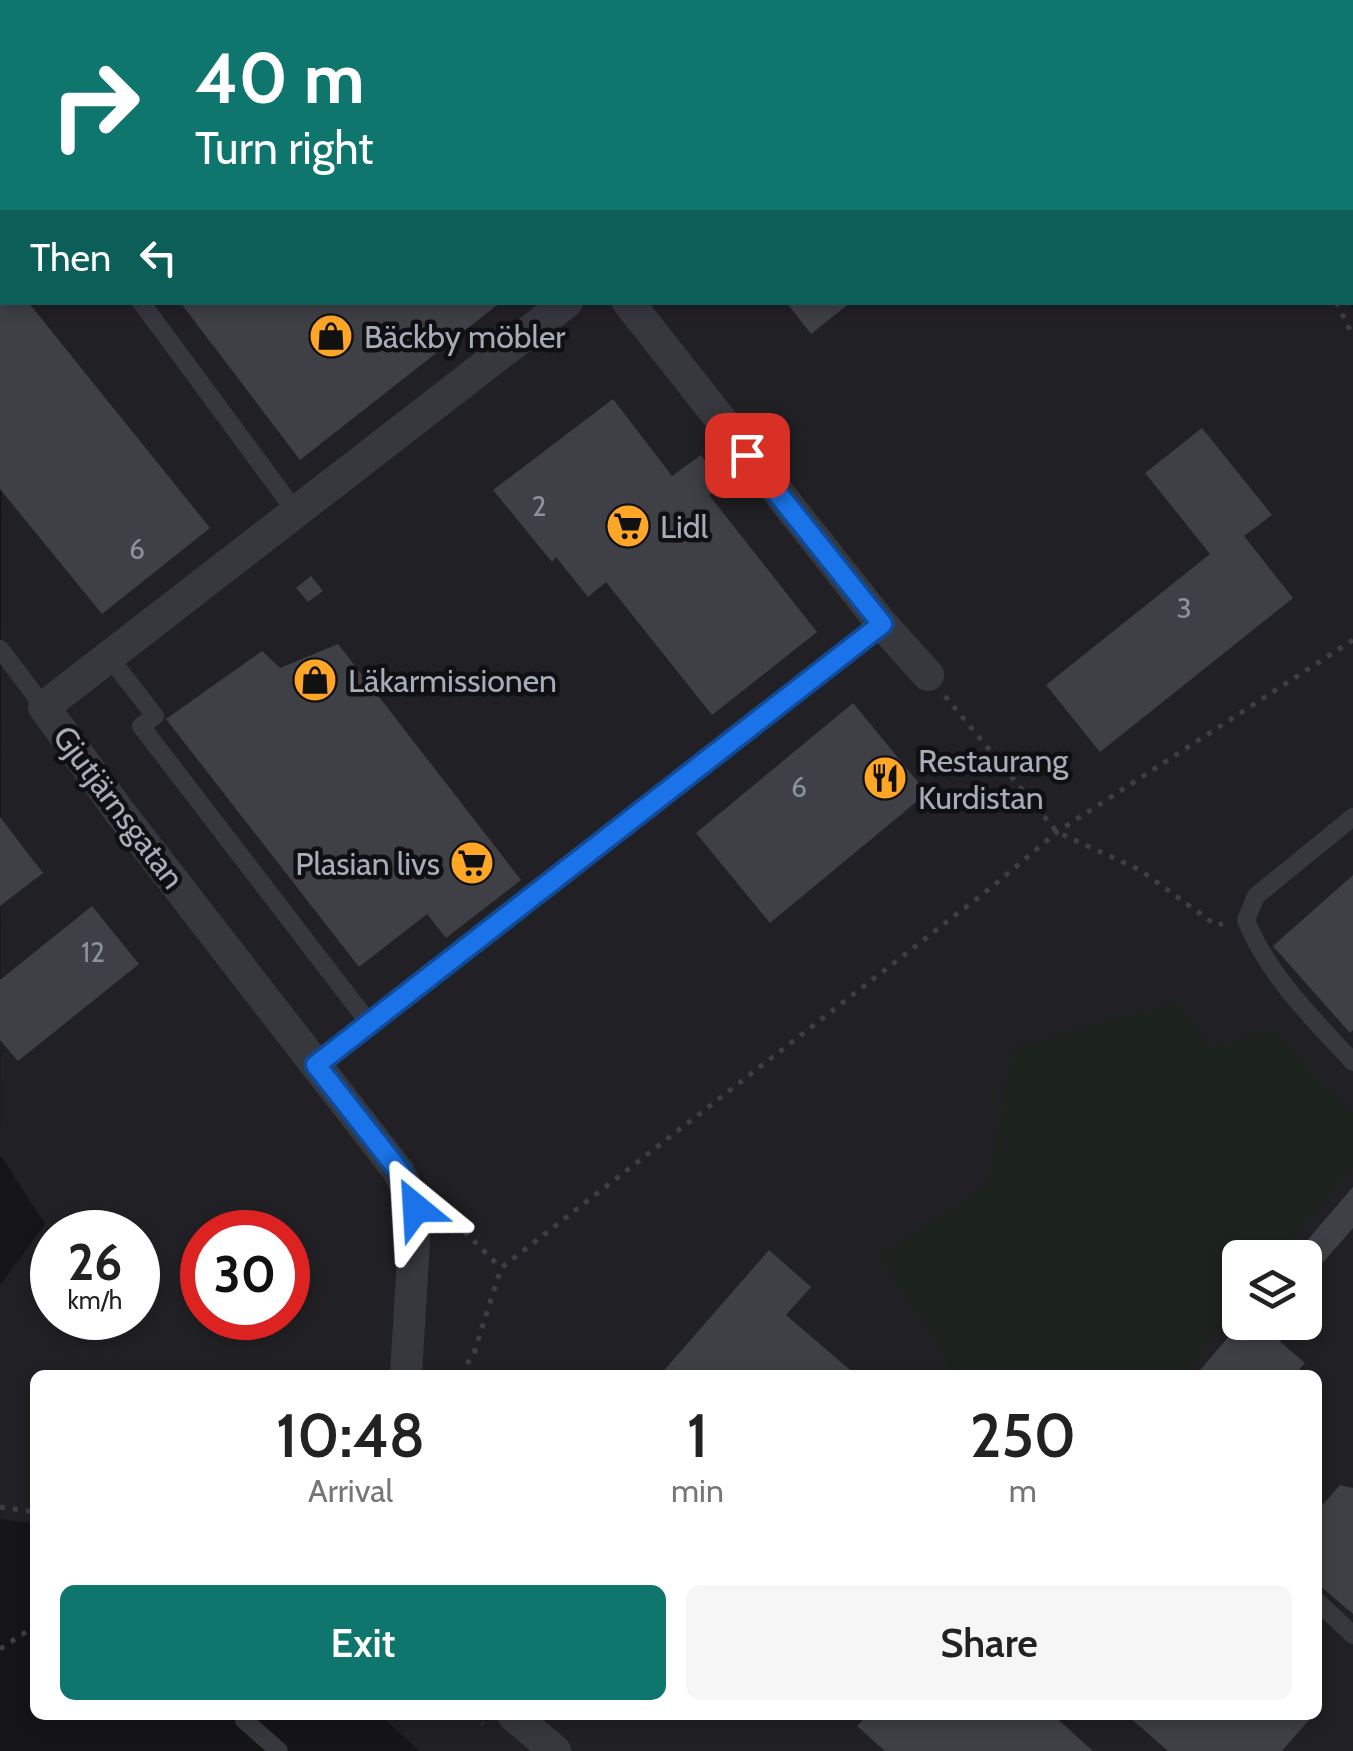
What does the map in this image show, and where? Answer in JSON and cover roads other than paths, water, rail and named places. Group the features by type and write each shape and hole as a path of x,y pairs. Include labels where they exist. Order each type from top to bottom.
{"street":[{"name":"Gjutjärnsgatan","path":"406,1370 416,1208 400,1172 44,707 563,305"},
{"path":"630,305 882,624 928,675"},
{"path":"519,1720 555,1751"}],"lane":[{"path":"143,305 296,512"},
{"path":"316,1065 882,624"},
{"path":"109,657 155,716 142,726 369,1023"},
{"path":"3,660 44,707"},
{"path":"1353,817 1256,896 1246,920 1256,945 1296,1000 1353,1062"},
{"path":"1322,1606 1353,1635"},
{"path":"244,1720 278,1751"}],"place":[{"name":"Bäckby möbler","path":"331,336"},
{"name":"Lidl","path":"628,526"},
{"name":"Läkarmissionen","path":"315,680"},
{"name":"Restaurang Kurdistan","path":"885,778"},
{"name":"Plasian livs","path":"472,863"}]}
